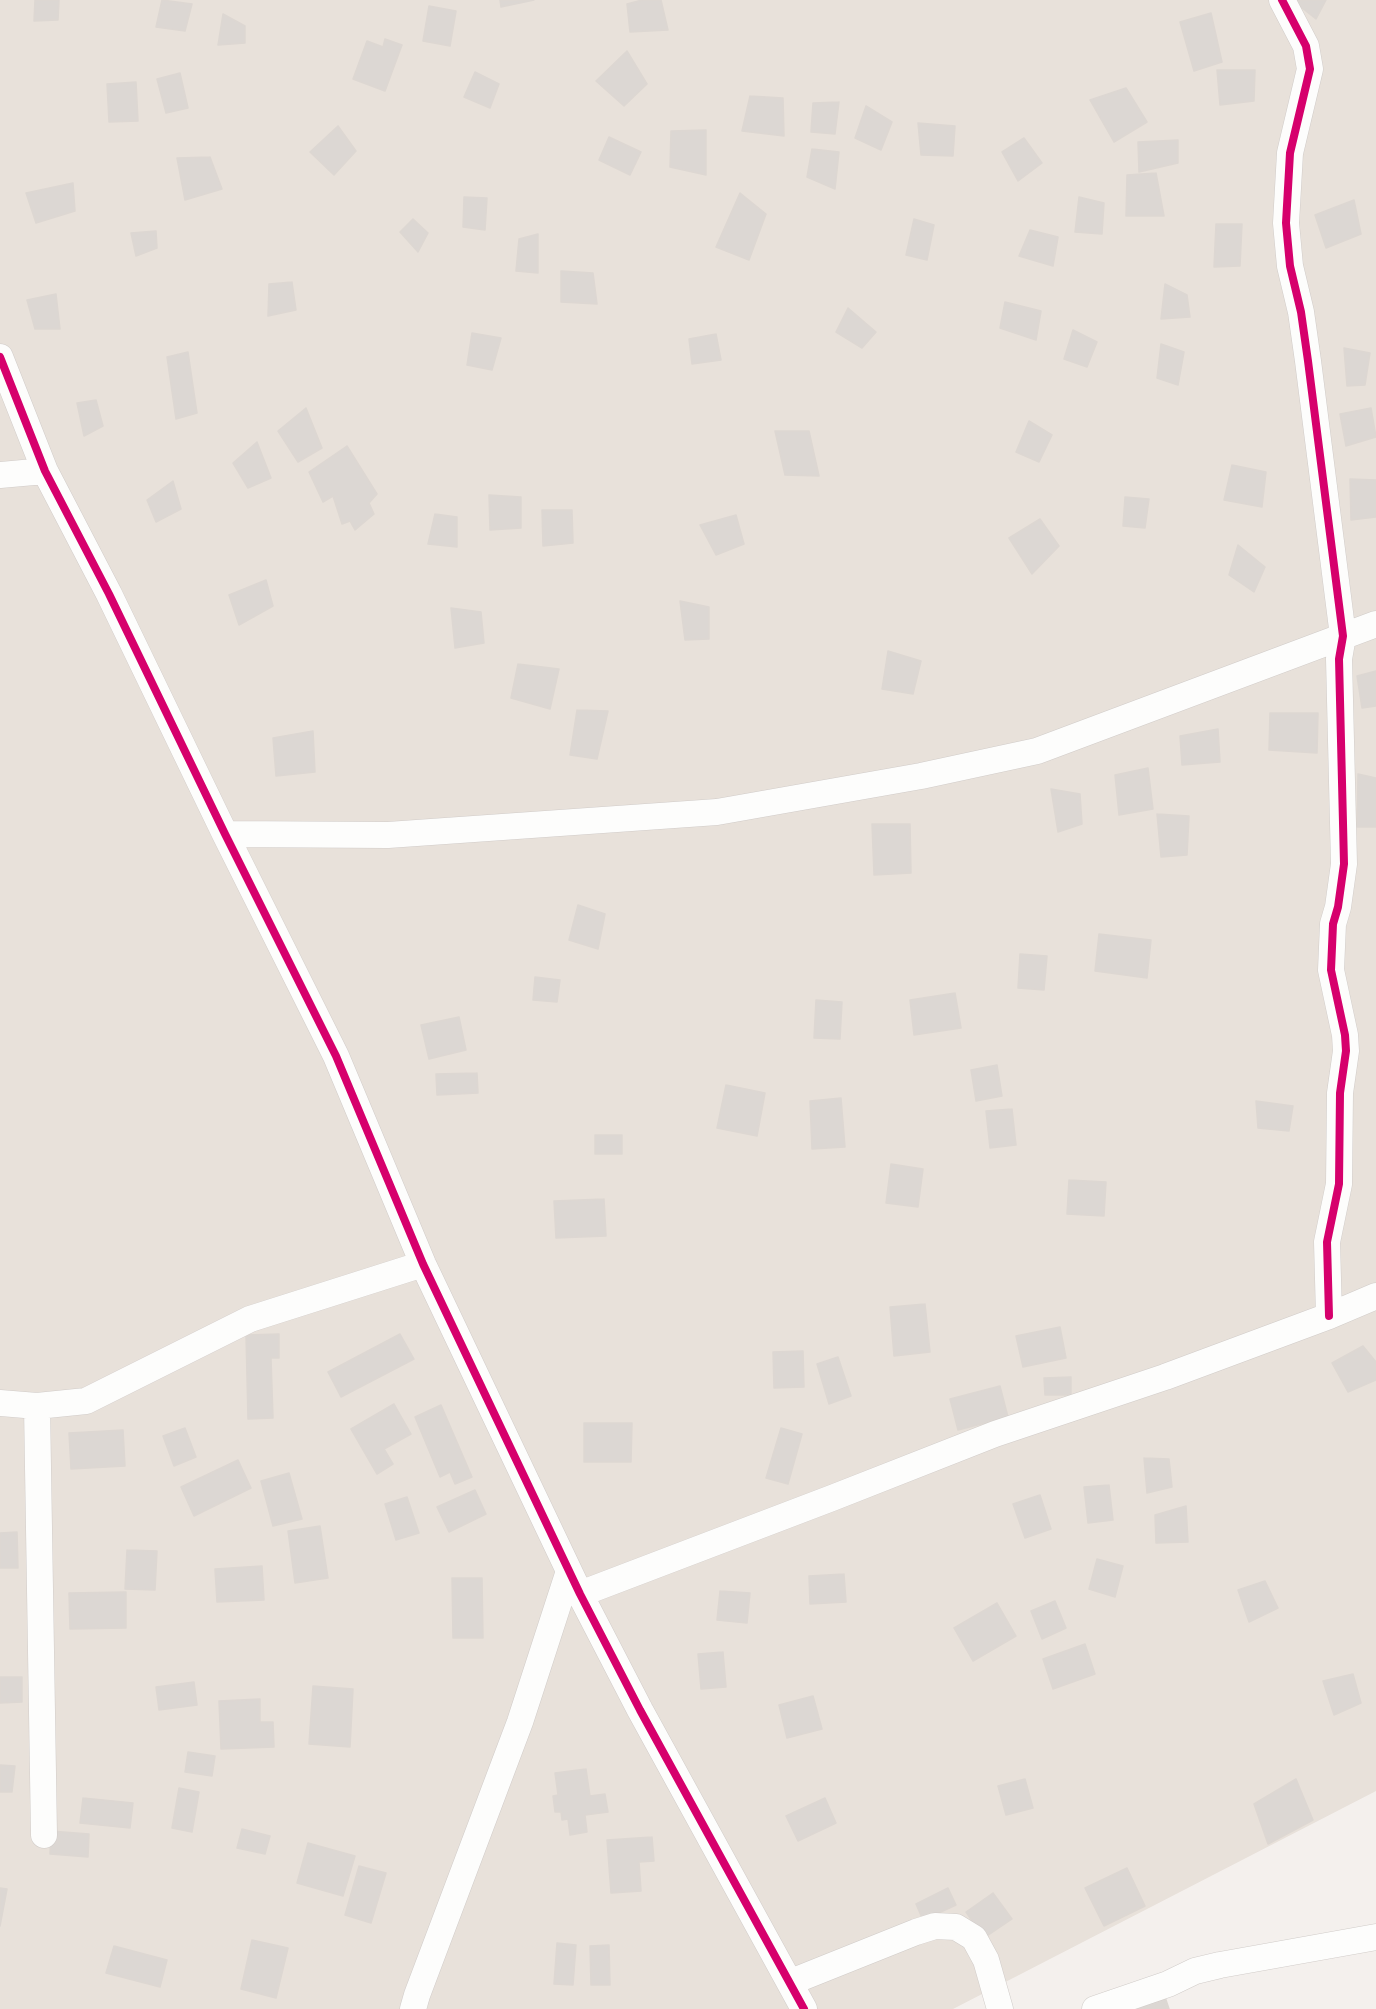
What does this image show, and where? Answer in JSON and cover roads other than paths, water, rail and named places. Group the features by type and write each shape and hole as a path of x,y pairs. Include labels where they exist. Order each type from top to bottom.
{"street":[{"path":"1282,0 1306,46 1310,69 1290,153 1286,223 1290,266 1301,312 1308,361 1343,636 1339,658 1344,864 1334,924 1331,969 1345,1035 1346,1051 1340,1094 1339,1184 1327,1242 1329,1316"},
{"path":"0,357 45,471 109,594 336,1056 423,1264 575,1582 640,1710 804,2009"},
{"path":"0,475 45,471"},
{"path":"225,834 388,835 717,812 910,778 1037,751 1376,624"},
{"path":"0,1403 37,1406 86,1401 250,1319 423,1264"},
{"path":"575,1582 832,1498 994,1434 1165,1377 1329,1316 1376,1296"},
{"path":"37,1406 44,1835"},
{"path":"413,2009 575,1582"},
{"path":"791,1982 916,1932 935,1926 956,1927 974,1938 986,1960 1000,2009"},
{"path":"1095,2009 1168,1984 1195,1971 1376,1936"}]}
